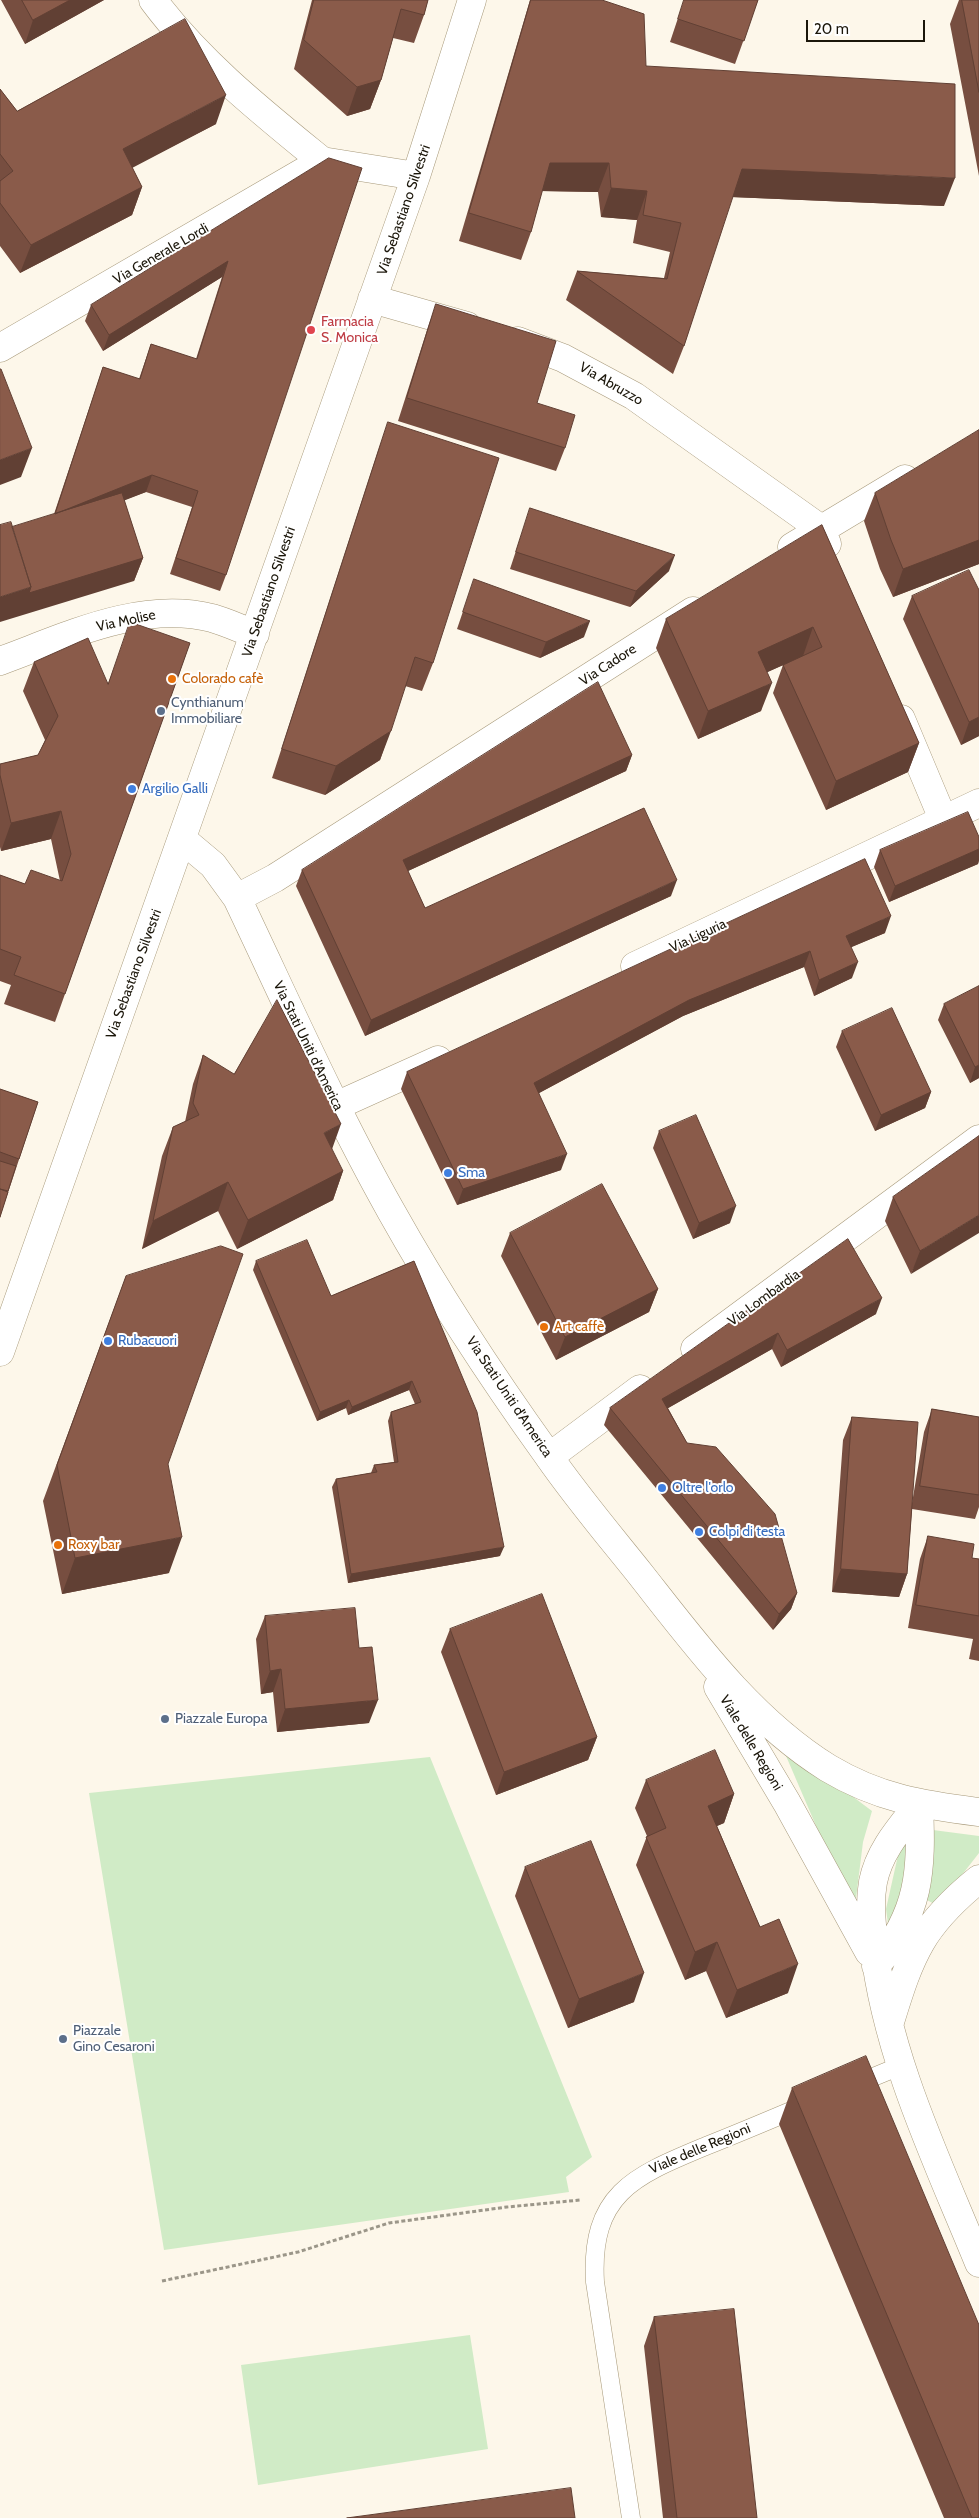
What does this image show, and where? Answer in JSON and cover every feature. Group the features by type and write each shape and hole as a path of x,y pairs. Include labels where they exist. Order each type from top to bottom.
{"street":[{"path":"154,0 194,47 236,88 322,160 416,176"},
{"name":"Via Sebastiano Silvestri","path":"0,1352 416,176 472,0"},
{"name":"Via Generale Lordi","path":"0,348 322,160"},
{"name":"Via Abruzzo","path":"372,299 523,342 584,368 656,411 821,529"},
{"path":"771,561 929,464"},
{"path":"821,529 836,565"},
{"name":"Via Cadore","path":"237,898 283,872 712,598"},
{"name":"Via Molise","path":"0,661 112,621 168,613 212,618 255,634"},
{"path":"890,692 943,820"},
{"name":"Via Liguria","path":"610,978 979,803"},
{"name":"Via Stati Uniti d'America","path":"182,839 213,865 237,898 336,1106 422,1263 483,1361 549,1457 681,1626 762,1717 798,1747 854,1782 888,1796 919,1804 979,1812"},
{"path":"336,1106 457,1051"},
{"name":"Via Lombardia","path":"549,1457 979,1139"},
{"name":"Viale delle Regioni","path":"681,1626 787,1802 876,1966"},
{"path":"876,1966 894,1944 913,1903 920,1839 919,1804"},
{"name":"Viale delle Regioni","path":"919,1804 886,1849 873,1882 870,1913 876,1966 900,2066 979,2263"},
{"path":"889,2026 902,1981 915,1950 931,1924 951,1902 979,1879"}],"lane":[{"path":"840,2090 900,2066"},
{"name":"Viale delle Regioni","path":"631,2518 594,2264 598,2233 603,2219 618,2197 644,2173 822,2098"}],"path":[{"path":"162,2281 298,2252 389,2223 507,2206 618,2197"}],"green space":[{"path":"780,1742 872,1811 863,1842 854,1914"},
{"path":"430,1757 592,2157 566,2177 569,2192 164,2250 89,1793"},
{"path":"933,1830 979,1836 979,1853 940,1903 936,1905 927,1900 926,1895"},
{"path":"903,1833 914,1836 904,1898 888,1924 886,1909"},
{"path":"470,2335 488,2449 258,2485 241,2365"}],"building":[{"path":"22,0 70,0 33,20"},
{"path":"314,0 428,0 424,15 401,9 381,80 357,87 304,40"},
{"path":"531,0 602,0 644,14 646,66 955,84 955,178 742,169 684,346 577,271 667,279 681,223 643,215 647,191 611,188 609,163 550,163 531,232 469,213"},
{"path":"684,0 758,0 744,41 678,19"},
{"path":"962,0 979,0 979,92"},
{"path":"185,19 226,95 123,149 142,187 31,245 0,203 0,181 13,171 0,154 0,89 17,111"},
{"path":"329,158 362,168 226,575 176,558 198,491 152,475 55,514 103,367 140,379 151,344 197,359 228,261 109,335 91,305"},
{"path":"436,304 556,341 537,403 575,415 565,448 407,398"},
{"path":"0,369 32,448 0,460"},
{"path":"388,422 499,458 433,663 415,657 391,731 336,766 282,749"},
{"path":"979,430 979,540 903,569 875,493"},
{"path":"122,493 143,558 29,593 31,587 12,527"},
{"path":"530,508 675,555 636,591 516,552"},
{"path":"11,522 31,587 0,597 0,525"},
{"path":"822,525 919,743 836,781 783,665 822,647 813,627 758,652 772,683 708,711 666,619"},
{"path":"969,570 979,590 979,717 969,722 912,596"},
{"path":"474,579 590,621 546,642 463,612"},
{"path":"130,622 190,643 65,994 14,975 21,957 0,949 0,875 25,884 31,870 62,881 71,854 61,811 11,823 0,775 0,764 38,755 58,716 34,662 88,638 108,684"},
{"path":"598,682 632,755 403,860 425,908 644,808 677,880 371,1020 302,870"},
{"path":"968,812 979,837 979,849 895,886 880,850"},
{"path":"865,859 891,916 846,936 858,962 819,980 810,951 689,1000 534,1083 567,1154 463,1189 407,1072"},
{"path":"979,986 979,1065 975,1067 944,1004"},
{"path":"277,1000 341,1124 324,1133 343,1171 248,1220 228,1182 153,1221 173,1127 199,1115 193,1103 203,1055 234,1074"},
{"path":"892,1008 931,1092 881,1115 842,1031"},
{"path":"0,1089 38,1102 19,1159 0,1152"},
{"path":"696,1115 736,1206 699,1223 659,1131"},
{"path":"979,1136 979,1215 920,1251 893,1197"},
{"path":"0,1161 16,1166 8,1191 0,1189"},
{"path":"602,1184 658,1289 565,1337 510,1233"},
{"path":"0,1189 8,1192 0,1217"},
{"path":"848,1239 882,1298 787,1350 778,1333 662,1399 687,1443 716,1447 775,1514 797,1593 779,1614 610,1408"},
{"path":"307,1240 331,1296 414,1261 477,1412 504,1547 351,1574 336,1479 377,1472 374,1465 398,1462 391,1412 421,1402 412,1381 352,1407 349,1400 320,1412 256,1261"},
{"path":"221,1246 243,1254 168,1464 182,1537 75,1558 57,1465 126,1276"},
{"path":"932,1409 979,1417 979,1495 920,1486"},
{"path":"852,1417 918,1422 907,1574 841,1569"},
{"path":"928,1536 974,1544 972,1558 979,1559 979,1616 916,1605"},
{"path":"542,1594 597,1737 504,1772 450,1629"},
{"path":"355,1608 359,1648 372,1647 378,1700 285,1709 281,1669 270,1671 265,1616"},
{"path":"715,1750 734,1794 708,1806 760,1927 779,1919 798,1964 737,1990 717,1942 695,1952 646,1837 666,1828 646,1780"},
{"path":"591,1841 644,1973 579,1999 525,1867"},
{"path":"866,2056 979,2325 979,2518 972,2518 792,2088"},
{"path":"734,2309 757,2518 677,2518 654,2317"},
{"path":"571,2488 575,2518 347,2518"}],"place":[{"name":"Farmacia S. Monica","path":"311,330"},
{"name":"Colorado cafè","path":"172,679"},
{"name":"Cynthianum Immobiliare","path":"161,711"},
{"name":"Argilio Galli","path":"132,789"},
{"name":"Sma","path":"448,1173"},
{"name":"Art caffè","path":"544,1327"},
{"name":"Rubacuori","path":"108,1341"},
{"name":"Oltre l'orlo","path":"662,1488"},
{"name":"Colpi di testa","path":"699,1532"},
{"name":"Roxy bar","path":"58,1545"},
{"name":"Piazzale Europa","path":"165,1719"},
{"name":"Piazzale Gino Cesaroni","path":"63,2039"}]}
